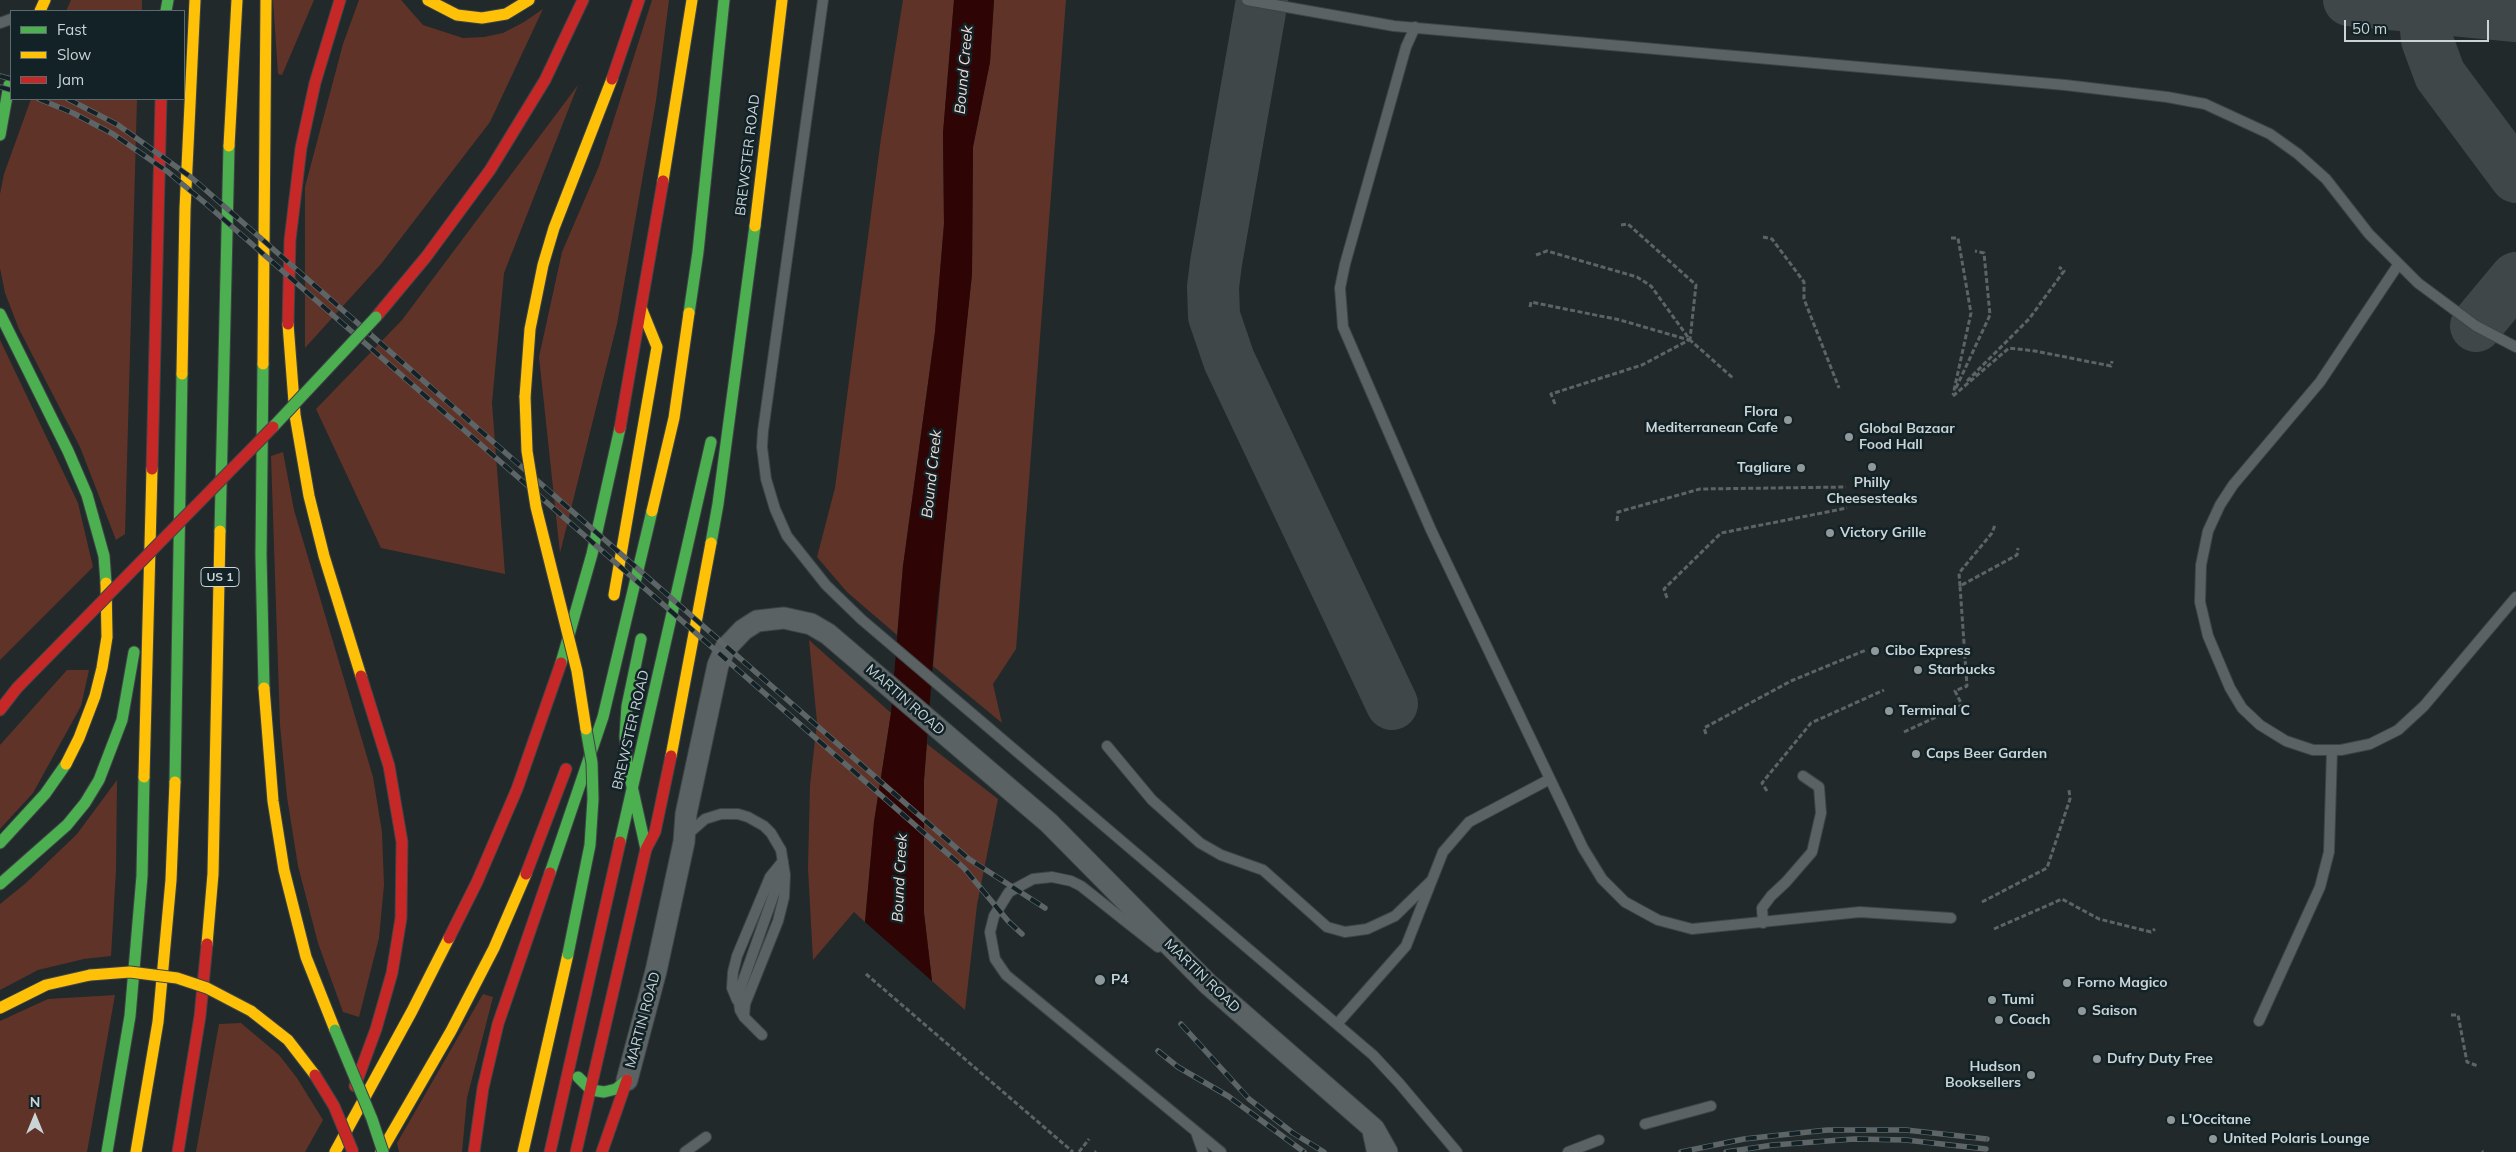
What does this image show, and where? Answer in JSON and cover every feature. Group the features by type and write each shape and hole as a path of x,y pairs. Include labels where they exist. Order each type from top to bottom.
{"main road":[{"path":"136,1152 158,1022 171,880 176,740 185,209 195,0"},
{"name":"US 1","path":"178,1152 200,1016 212,874 228,167 237,0"},
{"path":"266,0 262,294 262,626 269,767 278,838 292,905 311,974 372,1119 382,1152"},
{"path":"327,1152 376,1029 392,973 401,918 402,842 389,766 324,556 309,496 294,407 288,309 292,217 301,148 315,83 340,0"},
{"path":"428,0 457,15 482,18 506,14 529,0"},
{"path":"0,704 222,481 376,317 426,257 490,170 545,80 583,0"},
{"path":"523,1152 568,954 590,845 593,799 592,762 577,671 536,507 528,451 525,410 526,370 533,308 543,265 561,209 610,85 639,0"},
{"path":"334,1152 445,948 504,821 539,731 569,637 592,554 623,416 692,0"},
{"path":"661,526 674,418 700,243 724,0"},
{"name":"BREWSTER ROAD","path":"576,1152 646,849 655,832 688,674 722,481 742,314 768,129 782,0"},
{"path":"0,104 8,81"},
{"path":"0,135 8,81"},
{"path":"106,1152 127,1033 140,910 146,787 161,100"},
{"path":"262,294 277,180"},
{"path":"611,609 623,550 657,347 642,310"},
{"path":"0,314 87,495 104,556 108,603 107,637 102,668 95,696 79,738 64,767 45,794 0,843"},
{"name":"BREWSTER ROAD","path":"550,1152 742,314"},
{"path":"474,1152 483,1088 498,1024 603,717 674,418"},
{"path":"0,884 67,824 99,780 122,720 135,639 151,490"},
{"path":"644,623 624,736 633,792 646,849"},
{"path":"577,735 592,682"},
{"path":"0,710 17,688"},
{"path":"382,1152 451,1031 494,948 536,852 568,762"},
{"path":"0,1008 46,985 90,975 130,972 177,978 222,995 251,1011 288,1040 316,1075 334,1106 353,1152"},
{"path":"572,1059 580,1080 591,1090 611,1092 626,1080"},
{"path":"602,1152 626,1080"}],"street":[{"name":"MARTIN ROAD","path":"626,1080 656,971 684,842 686,814 718,665 725,649 736,636 757,622 775,618 802,621 828,634 1065,838 1230,1004 1374,1129 1387,1152"}],"lane":[{"path":"28,10 43,0"},
{"path":"823,0 765,413 762,447 766,478 781,524 795,549 815,573 861,619 1337,1024 1387,1069 1457,1152"},
{"path":"1247,0 1361,21 1415,28 2055,84 2167,97 2205,104 2270,134 2298,154 2326,179 2369,234 2418,283 2476,326 2516,346"},
{"path":"1415,28 1406,47 1345,264 1340,288 1343,327 1431,530 1550,779 1602,880 1625,902 1658,920 1692,929 1860,912 1951,918"},
{"path":"2398,265 2320,382 2233,485 2220,505 2208,531 2201,565 2200,602 2208,636 2224,678 2242,708 2260,725 2286,741 2313,750 2332,750 2370,744 2398,730 2424,706 2516,597"},
{"path":"1107,746 1152,800 1200,842 1221,855 1264,870 1327,927 1345,932 1367,929 1395,916 1432,880"},
{"path":"2259,1021 2320,888 2329,852 2332,750"},
{"path":"1763,923 1762,908 1812,852 1821,813 1819,787 1803,776"},
{"path":"1337,1024 1406,946 1443,852 1469,822 1550,779"},
{"path":"684,842 690,830 704,819 721,814 738,814 756,821 771,833 781,850 784,897 778,921 745,1004 744,1017"},
{"path":"762,1035 744,1017 732,988 733,972 737,956 770,877 783,860"},
{"path":"1221,1152 1006,974 992,950 991,924 1004,898 1024,882 1042,877 1071,881 1089,891 1230,1004"},
{"path":"1645,1124 1711,1106"},
{"path":"1354,1110 1365,1127 1372,1152"},
{"path":"1194,1129 1203,1152"},
{"path":"685,1152 706,1137"},
{"path":"1568,1152 1599,1140"}],"path":[{"path":"1621,225 1628,224 1696,285 1690,340"},
{"path":"1763,237 1772,238 1804,282 1804,299 1839,388"},
{"path":"1951,238 1958,238 1971,313 1953,396"},
{"path":"1536,255 1547,251 1637,277 1651,286 1690,340 1733,378"},
{"path":"1953,396 1990,315 1984,253 1975,251"},
{"path":"1953,396 2029,318 2064,271 2059,267"},
{"path":"1530,307 1531,302 1620,320 1690,340"},
{"path":"1555,404 1551,394 1642,365 1690,340"},
{"path":"1953,396 2009,348 2035,351 2111,366 2112,361"},
{"path":"1618,521 1618,512 1700,489 1846,487"},
{"path":"1667,598 1664,589 1721,533 1847,508"},
{"path":"1904,732 1962,705 1955,691 1967,686 1959,573 1992,533 1995,525"},
{"path":"1960,586 2017,555 2018,548"},
{"path":"1706,734 1704,728 1791,681 1866,650"},
{"path":"1767,791 1762,783 1811,723 1884,690"},
{"path":"1982,902 2047,868 2070,799 2069,790"},
{"path":"1994,929 2062,899 2099,919 2152,932 2155,929"},
{"path":"866,974 1073,1152"},
{"path":"2452,1015 2458,1015 2467,1062 2478,1066"},
{"path":"1079,1152 1089,1139"}],"shaded area":[{"path":"71,0 142,0 142,10 66,10"},
{"path":"273,0 314,0 282,75 278,74"},
{"path":"359,0 401,0 423,25 463,38 484,37 503,33 543,9 490,122 381,264 305,348 305,187 343,44"},
{"path":"652,0 669,0 656,101 617,324 560,553 539,357 562,252 599,166"},
{"path":"903,0 954,0 943,133 944,224 935,332 903,566 897,635 847,592 817,557 835,488 881,138"},
{"path":"994,0 1066,0 1016,649 993,684 1002,723 933,666 955,427 972,274 973,147 990,62"},
{"path":"578,85 504,273 492,403 505,574 381,548 316,409 402,320"},
{"path":"31,100 137,100 125,534 116,540 80,447 19,329 5,293 0,268 0,194 4,174"},
{"path":"0,340 78,503 93,567 0,660"},
{"path":"283,452 294,510 373,777 382,832 384,885 379,938 359,1017 343,1012 318,943 298,866 287,797 280,725 271,456"},
{"path":"809,640 891,713 874,822 865,922 854,912 813,960 808,868 810,785 817,722"},
{"path":"67,670 89,670 81,706 33,793 0,829 0,745"},
{"path":"927,744 998,799 977,905 965,1010 932,981 924,913 924,780"},
{"path":"117,780 116,870 111,956 84,959 38,970 0,990 0,904 26,883 77,834"},
{"path":"483,994 493,997 467,1098 462,1152 399,1152 397,1143"},
{"path":"115,995 87,1152 0,1152 0,1021 48,999"},
{"path":"241,1023 279,1055 297,1078 323,1120 305,1152 196,1152 219,1024"}],"water":[{"name":"Bound Creek","path":"954,0 994,0 990,62 973,147 972,274 936,621 924,780 924,913 932,981 865,922 874,822 891,713 903,566 935,332 944,224 943,133"}],"taxiway":[{"path":"1262,0 1216,263 1213,287 1214,316 1229,360 1392,704"},
{"path":"2349,0 2516,16"},
{"path":"2423,0 2427,40 2440,75 2516,177"},
{"path":"2476,326 2516,278"}],"railway":[{"path":"0,76 10,79"},
{"path":"0,87 10,90"},
{"path":"41,100 73,113 113,134 168,172 205,203 964,868 1008,921 1022,934"},
{"path":"70,100 118,125 192,178 969,859 1045,908"},
{"path":"1181,1024 1249,1099 1293,1133 1324,1152"},
{"path":"1158,1051 1178,1067 1228,1096 1304,1152"},
{"path":"1681,1152 1744,1139 1827,1130 1906,1130 1987,1139"},
{"path":"1726,1152 1773,1145 1854,1139 1906,1140 1986,1149"}],"traffic: fast":[{"path":"166,10 168,0"},
{"path":"689,313 698,252 724,0"},
{"path":"0,135 9,85"},
{"path":"220,531 229,146"},
{"path":"711,543 718,504 755,226"},
{"path":"0,314 68,451 87,495 104,556 106,583"},
{"path":"273,427 376,317"},
{"path":"263,364 261,555 264,688"},
{"path":"175,782 182,374"},
{"path":"561,663 592,554 620,428"},
{"path":"620,842 711,442"},
{"path":"550,873 603,717 652,511"},
{"path":"641,639 627,706 625,736 627,764 646,849"},
{"path":"0,884 67,825 85,803 99,780 122,720 134,652"},
{"path":"568,954 590,845 593,799 592,763 586,729"},
{"path":"0,843 45,794 66,764"},
{"path":"107,1152 130,1016 142,876 144,777"},
{"path":"335,1030 372,1119 383,1152"},
{"path":"578,1077 591,1090 604,1092 616,1089 627,1080"}],"traffic: slow":[{"path":"40,10 45,0"},
{"path":"182,374 185,209 195,0"},
{"path":"229,146 237,0"},
{"path":"263,364 266,0"},
{"path":"428,0 457,15 482,18 506,14 529,0"},
{"path":"663,181 692,0"},
{"path":"755,226 782,0"},
{"path":"525,397 530,329 543,265 554,228 612,79"},
{"path":"614,595 657,347 642,310"},
{"path":"652,511 674,418 689,313"},
{"path":"288,324 295,415 309,496 324,556 361,676"},
{"path":"525,397 527,451 536,507 577,671 586,729"},
{"path":"144,777 152,469"},
{"path":"207,944 213,874 220,531"},
{"path":"671,756 711,543"},
{"path":"66,764 79,738 95,696 102,668 107,637 106,583"},
{"path":"264,688 273,801 284,870 306,957 335,1030"},
{"path":"136,1152 158,1022 171,880 175,782"},
{"path":"381,1152 451,1031 494,948 526,874"},
{"path":"335,1152 412,1011 449,938"},
{"path":"523,1152 568,954"},
{"path":"90,975 130,972 177,978 207,988 251,1011"},
{"path":"0,1008 46,985 90,975"},
{"path":"251,1011 288,1040 315,1075"}],"traffic: jam":[{"path":"288,324 290,240 301,148 315,83 340,0"},
{"path":"376,317 426,257 490,170 545,80 583,0"},
{"path":"612,79 639,0"},
{"path":"152,469 161,100"},
{"path":"620,428 663,181"},
{"path":"17,688 273,427"},
{"path":"449,938 477,882 517,789 561,663"},
{"path":"355,1086 376,1029 392,973 401,918 402,842 389,766 361,676"},
{"path":"0,710 17,688"},
{"path":"576,1152 646,849 655,832 671,756"},
{"path":"526,874 566,769"},
{"path":"550,1152 620,842"},
{"path":"474,1152 483,1088 498,1024 550,873"},
{"path":"178,1152 200,1016 207,944"},
{"path":"315,1075 334,1106 353,1152"},
{"path":"602,1152 627,1080"}],"place":[{"name":"Flora Mediterranean Cafe","path":"1788,420"},
{"name":"Global Bazaar Food Hall","path":"1849,437"},
{"name":"Philly Cheesesteaks","path":"1872,467"},
{"name":"Tagliare","path":"1801,468"},
{"name":"Victory Grille","path":"1830,533"},
{"name":"Cibo Express","path":"1875,651"},
{"name":"Starbucks","path":"1918,670"},
{"name":"Terminal C","path":"1889,711"},
{"name":"Caps Beer Garden","path":"1916,754"},
{"name":"P4","path":"1100,980"},
{"name":"Forno Magico","path":"2067,983"},
{"name":"Tumi","path":"1992,1000"},
{"name":"Saison","path":"2082,1011"},
{"name":"Coach","path":"1999,1020"},
{"name":"Dufry Duty Free","path":"2097,1059"},
{"name":"Hudson Booksellers","path":"2031,1075"},
{"name":"L'Occitane","path":"2171,1120"},
{"name":"United Polaris Lounge","path":"2213,1139"}]}
